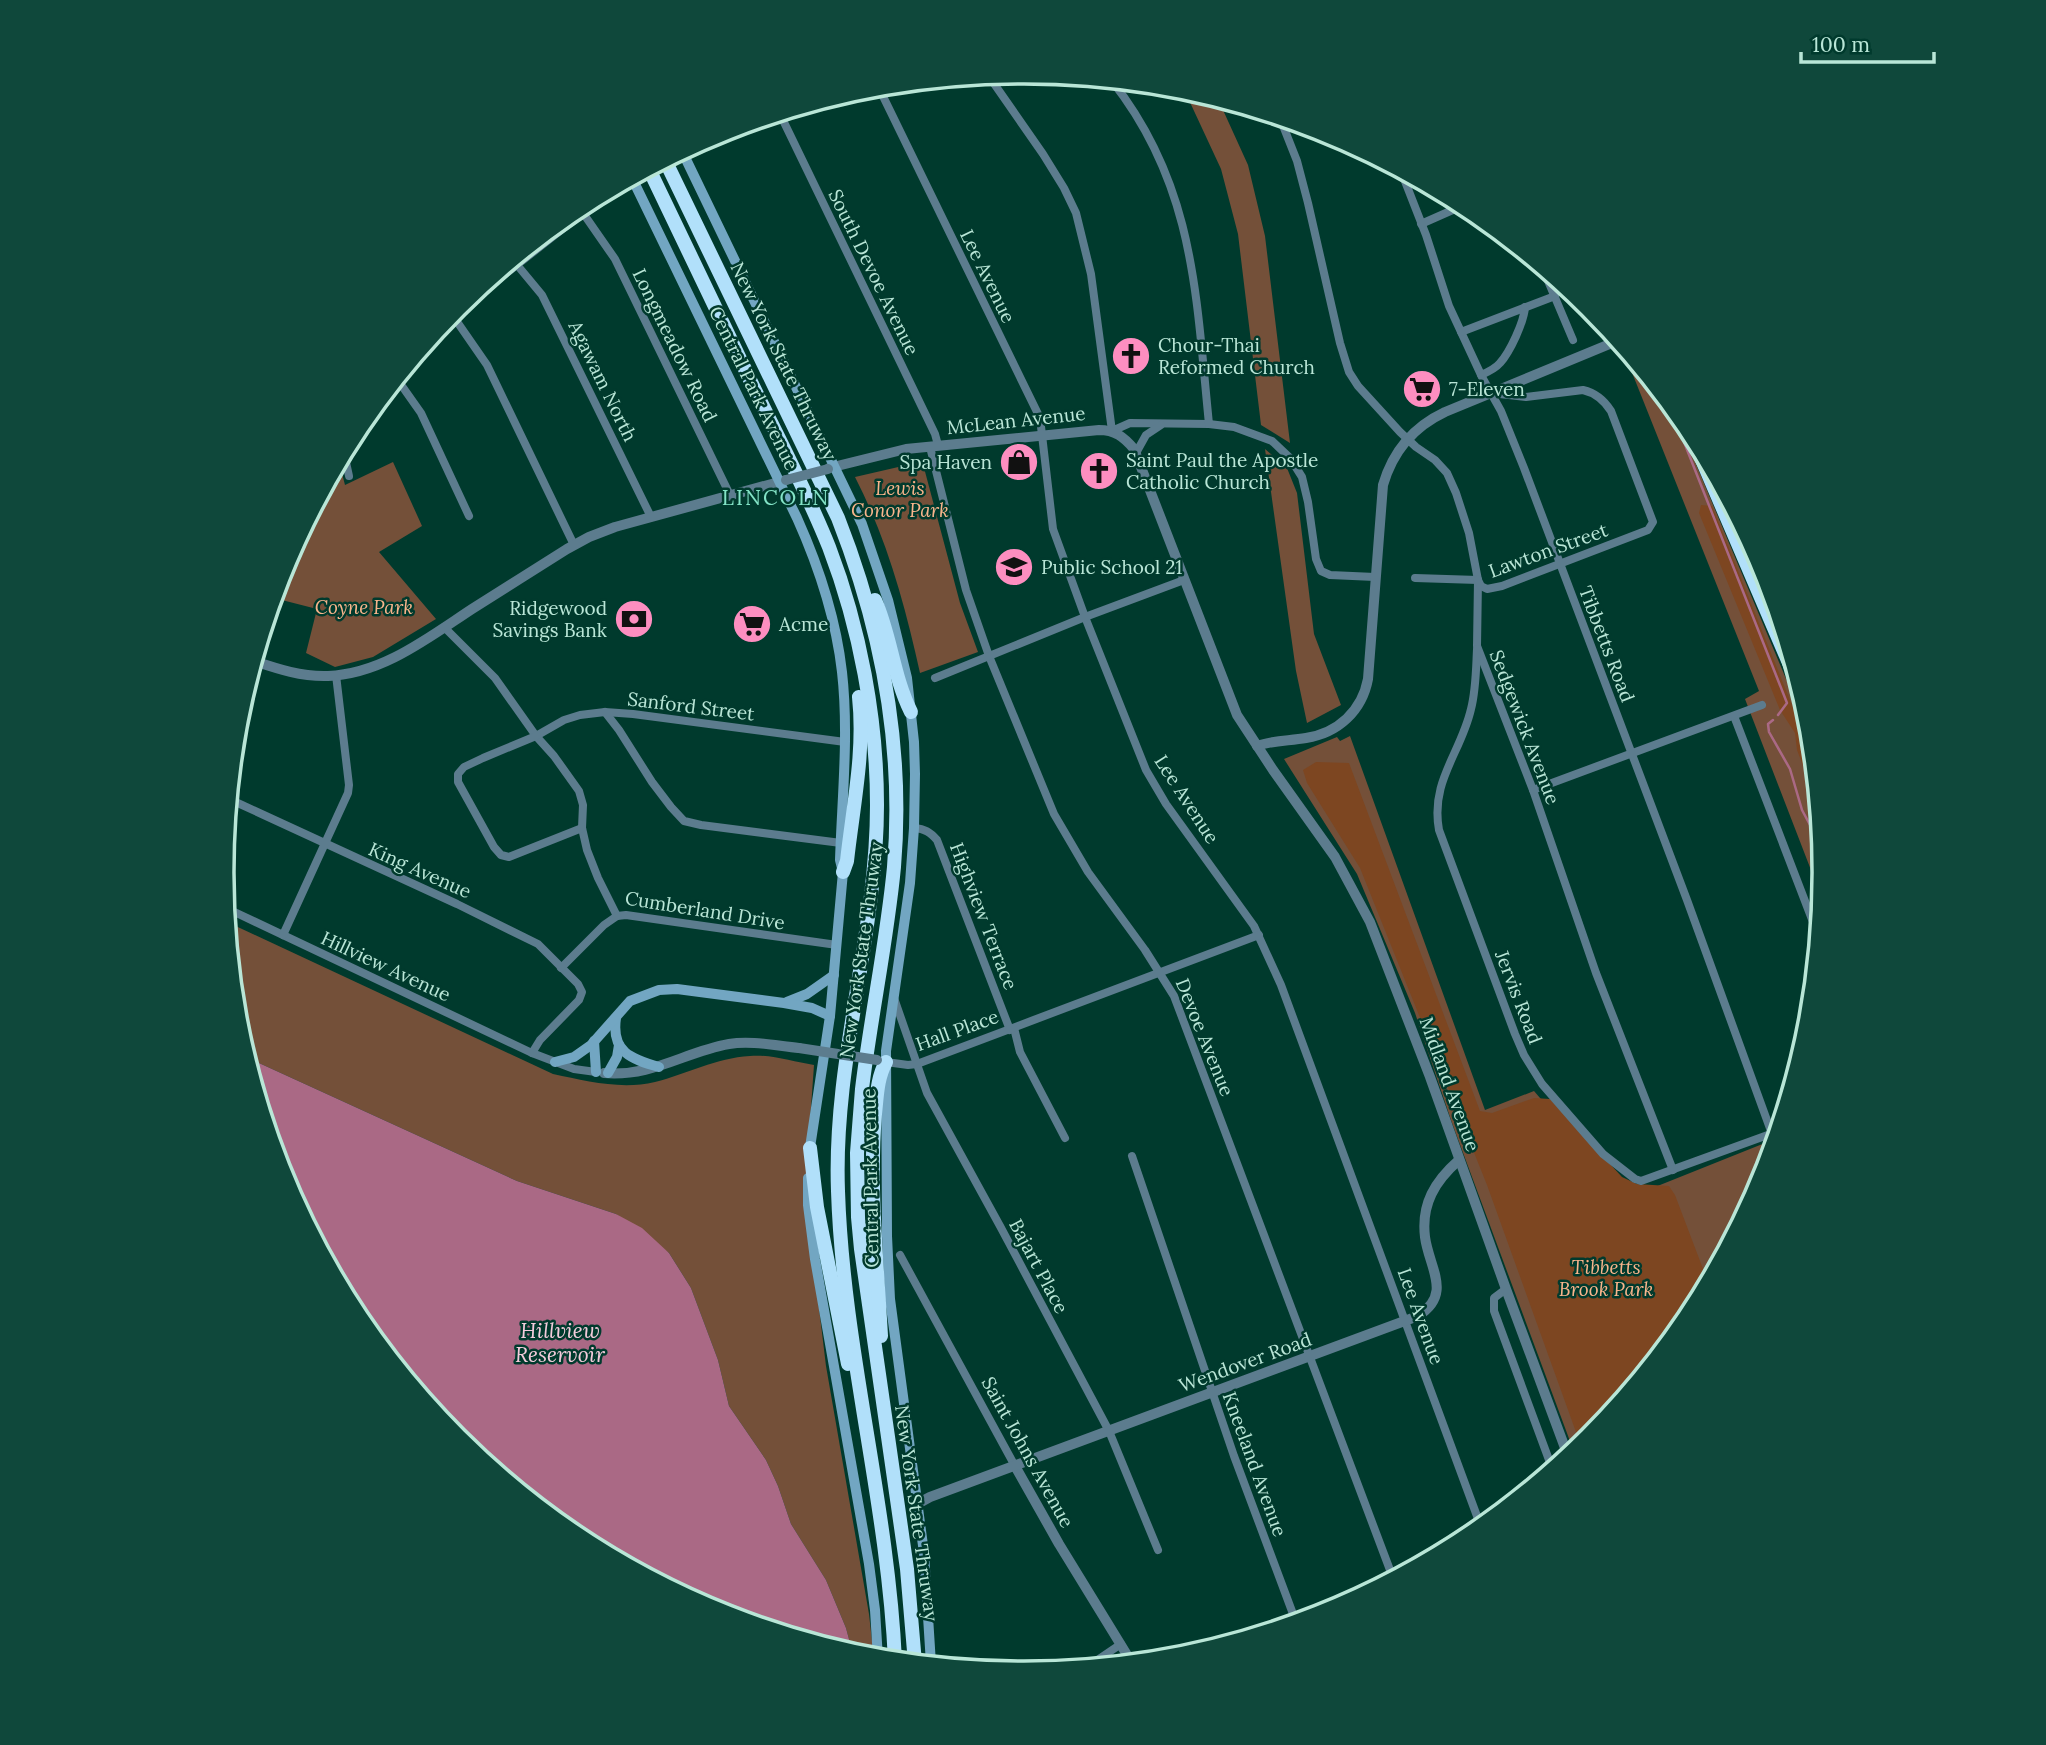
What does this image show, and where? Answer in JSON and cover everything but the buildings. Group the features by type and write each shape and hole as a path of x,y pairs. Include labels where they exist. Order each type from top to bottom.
{"highway":[{"name":"New York State Thruway","path":"669,168 811,458 850,548 870,610 890,704 896,833 894,865 862,1088 857,1163 858,1217 911,1601 914,1653"},
{"name":"New York State Thruway","path":"653,177 817,518 840,578 862,661 874,741 876,840 870,906 843,1086 837,1185 844,1270 891,1597 894,1650"},
{"path":"1727,519 1768,613"},
{"path":"850,548 883,620 902,694 911,712"},
{"path":"843,872 847,861 860,761 858,691 862,661"},
{"path":"881,1061 873,1170 888,1442"},
{"path":"810,1148 817,1207 844,1345 870,1453"}],"main road":[{"name":"Central Park Avenue","path":"686,160 831,468 862,524 883,585 907,678 915,775 914,828 910,883 894,996 881,1061 890,1299 902,1399 919,1503 930,1655"},
{"name":"Central Park Avenue","path":"636,186 783,481 810,548 834,624 843,681 845,742 840,860 843,872 830,1016 810,1148 808,1205 815,1259 869,1563 877,1647"},
{"path":"784,1003 807,995 834,975"},
{"path":"555,1062 574,1057 594,1041 629,1001 659,990 677,989 784,1003 812,1008 830,1016"},
{"path":"608,1073 617,1057 618,1045 614,1032 616,1016"},
{"path":"594,1041 596,1072"},
{"path":"618,1045 633,1057 659,1067"}],"street":[{"path":"995,85 1043,154 1076,213 1091,274 1112,431 1130,423 1209,424 1234,427 1263,437 1279,446 1299,470 1305,485 1316,559 1321,571 1330,575 1376,577"},
{"path":"1120,90 1144,128 1165,169 1176,199 1194,278 1209,424"},
{"name":"Lee Avenue","path":"883,97 1040,418 1053,529 1136,745 1155,787 1259,935 1280,985 1477,1516"},
{"name":"South Devoe Avenue","path":"784,122 932,427 934,446"},
{"name":"Sedgewick Avenue","path":"1284,129 1302,182 1349,372 1358,386 1407,439 1435,460 1447,473 1456,493 1469,533 1478,580 1477,646 1533,790 1596,974 1673,1170"},
{"name":"Tibbetts Road","path":"1406,184 1442,288 1481,375 1501,411 1524,468 1771,1123"},
{"path":"1421,223 1451,211"},
{"name":"Longmeadow Road","path":"586,217 615,259 730,495"},
{"name":"Agawam North","path":"519,267 542,295 651,517"},
{"path":"1551,288 1573,340"},
{"path":"1461,332 1555,296"},
{"path":"1481,375 1493,369 1503,359 1522,322 1525,307"},
{"path":"458,323 487,365 574,545"},
{"path":"1257,746 1325,733 1344,722 1358,706 1368,679 1383,485 1394,456 1407,439 1431,419 1608,345"},
{"path":"402,386 421,413 469,516"},
{"name":"Lawton Street","path":"1415,578 1478,580 1484,588 1495,589 1651,528 1652,515 1611,411 1602,400 1583,390 1526,397 1490,393"},
{"path":"1136,453 1146,435 1163,424"},
{"name":"McLean Avenue","path":"262,663 299,674 336,676 365,670 444,627 574,545 598,533 730,495 893,452 1099,430 1112,431 1128,442 1136,453 1231,702 1257,746"},
{"name":"Devoe Avenue","path":"934,446 966,590 989,656 1054,814 1088,872 1161,973 1174,996 1390,1570"},
{"path":"347,467 349,476"},
{"path":"935,678 1184,580"},
{"name":"Cumberland Drive","path":"444,627 495,678 579,790 587,850 617,916 837,945"},
{"name":"Jervis Road","path":"1477,646 1471,709 1462,736 1443,776 1437,818 1439,830 1524,1055 1542,1084 1603,1154 1635,1179 1641,1181 1766,1136"},
{"path":"283,935 349,789 336,676"},
{"path":"1533,790 1762,705"},
{"path":"605,712 652,782 684,821 841,842"},
{"name":"Sanford Street","path":"536,736 564,720 605,712 633,713 845,742"},
{"path":"1734,716 1810,915"},
{"path":"536,736 464,767 458,774 458,782 501,855 509,857 582,828"},
{"name":"Midland Avenue","path":"1257,746 1335,857 1366,913 1412,1028 1564,1446"},
{"name":"King Avenue","path":"238,803 538,944 578,984 582,992 579,1000 540,1040 533,1053"},
{"name":"Highview Terrace","path":"914,828 924,829 937,840 1020,1052 1065,1138"},
{"name":"Hillview Avenue","path":"236,913 533,1053"},
{"path":"561,968 604,925 617,916"},
{"name":"Hall Place","path":"533,1053 574,1069 608,1073 636,1072 729,1044 747,1043 908,1065 1012,1029 1259,935"},
{"name":"Bajart Place","path":"894,996 927,1093 1109,1431 1158,1550"},
{"name":"Kneeland Avenue","path":"1132,1156 1234,1457 1293,1613"},
{"name":"Wendover Road","path":"919,1503 1422,1313 1430,1307 1435,1298 1437,1280 1425,1239 1430,1195 1438,1180 1459,1160"},
{"name":"Saint Johns Avenue","path":"900,1255 1059,1544 1127,1654"},
{"path":"1506,1289 1494,1298 1494,1311 1549,1460"},
{"path":"1103,1656 1121,1644"}],"green space":[{"path":"1190,102 1223,110 1248,165 1265,236 1290,443 1261,425 1238,234 1221,169"},
{"path":"1632,371 1649,392 1693,456 1789,685 1805,770 1812,873 1745,699 1759,691"},
{"path":"1265,449 1287,468 1297,493 1314,634 1341,705 1307,723 1296,671"},
{"name":"Coyne Park","path":"393,462 422,526 379,552 436,619 373,657 335,667 306,653 317,609 283,600 316,524 342,474 345,485"},
{"name":"Lewis Conor Park","path":"920,462 923,464 960,603 978,652 920,673 894,573 877,524 855,477"},
{"path":"1701,505 1712,506 1794,711 1805,772 1797,750 1795,733 1780,710 1699,513"},
{"name":"Tibbetts Brook Park","path":"1350,736 1485,1110 1534,1091 1589,1155 1625,1189 1645,1191 1763,1144 1730,1221 1679,1311 1649,1353 1570,1440 1452,1123 1415,1013 1357,874 1284,759 1337,737 1340,741"},
{"name":"Tibbetts Brook Park","path":"1316,762 1349,763 1480,1111 1492,1113 1534,1098 1550,1099 1622,1177 1637,1184 1669,1186 1675,1195 1704,1271 1649,1353 1577,1434 1487,1185 1360,868 1307,783 1303,770"},
{"path":"236,926 553,1074 604,1084 629,1085 655,1082 737,1057 766,1056 814,1065 805,1192 826,1366 873,1647 850,1641 826,1580 791,1524 766,1460 729,1406 718,1360 691,1288 669,1253 616,1214 517,1181 258,1062 241,975"}],"water":[{"name":"Hillview Reservoir","path":"258,1062 517,1181 616,1214 642,1228 669,1253 691,1288 718,1360 729,1406 766,1460 791,1524 826,1580 850,1641 770,1619 674,1580 585,1528 543,1498 465,1430 397,1353 340,1267 295,1174 276,1126"}],"waterway":[{"path":"1684,442 1787,703 1778,715"},
{"path":"1773,720 1768,724 1769,732 1790,769 1802,810 1810,825"}],"place":[{"name":"Chour-Thai Reformed Church","path":"1131,356"},
{"name":"7-Eleven","path":"1422,389"},
{"name":"Spa Haven","path":"1019,462"},
{"name":"Saint Paul the Apostle Catholic Church","path":"1099,471"},
{"name":"Public School 21","path":"1014,567"},
{"name":"Ridgewood Savings Bank","path":"634,619"},
{"name":"Acme","path":"752,624"}],"district":[{"name":"LINCOLN","path":"776,497"}]}
